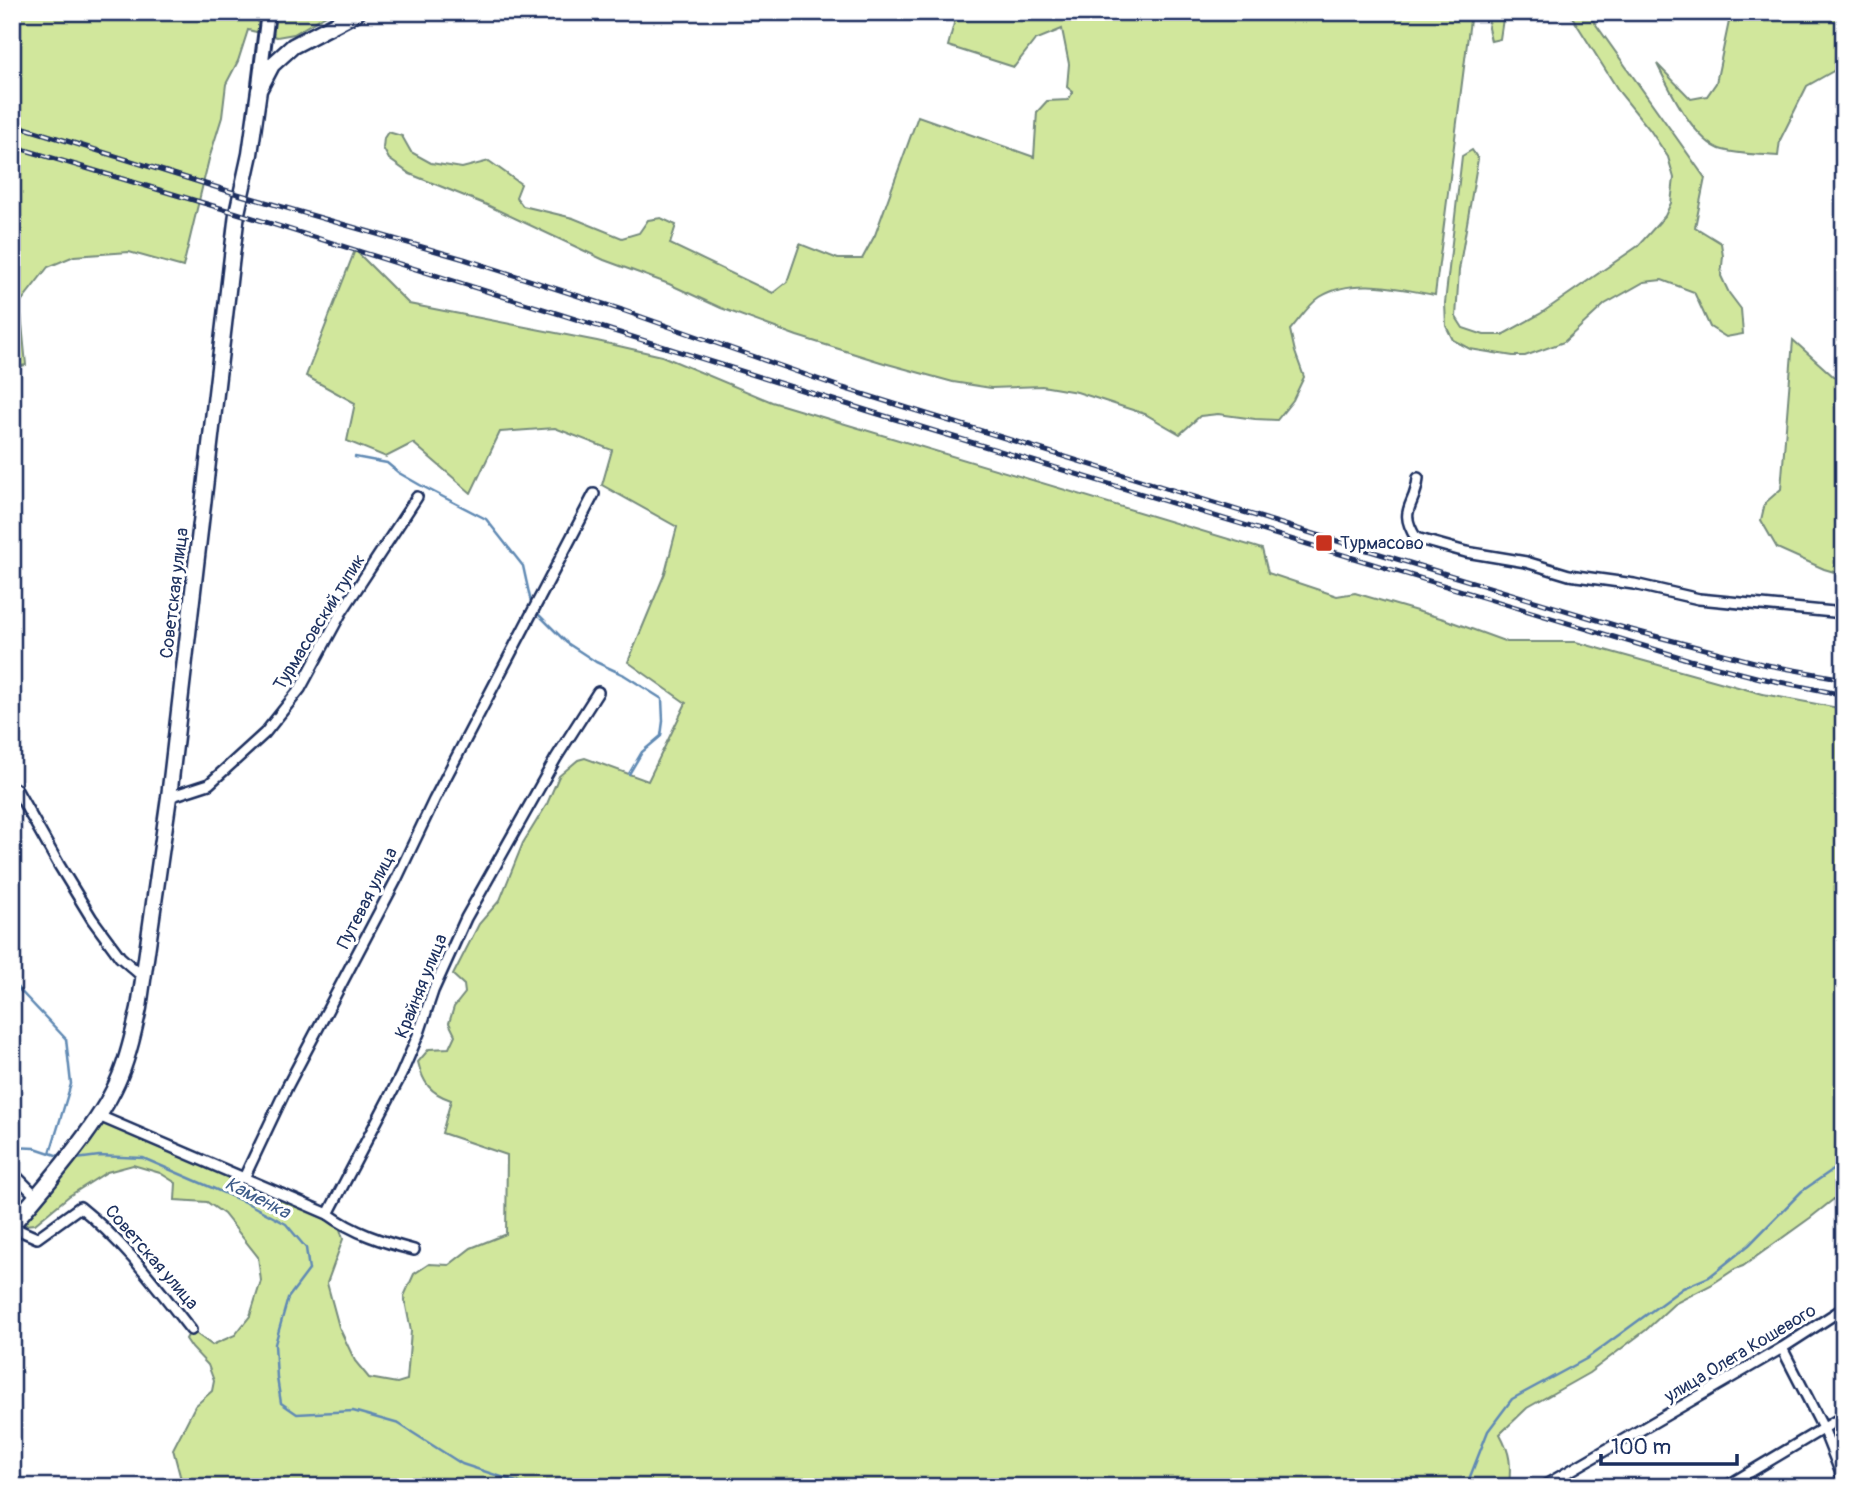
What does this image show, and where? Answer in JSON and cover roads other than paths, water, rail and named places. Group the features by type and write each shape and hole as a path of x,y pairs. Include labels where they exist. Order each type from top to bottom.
{"main road":[{"path":"259,90 272,65 293,46 358,12"},
{"name":"Советская улица","path":"12,1226 60,1170 99,1116 121,1075 134,1030 169,797 237,213 250,153 259,90"}],"street":[{"path":"259,90 268,12"},
{"path":"1418,478 1417,488 1406,512 1416,538 1466,552 1526,562 1569,575 1634,584 1699,599 1844,613"},
{"name":"Путевая улица","path":"244,1178 287,1087 396,880 433,800 594,494"},
{"name":"Турмасовский тупик","path":"169,797 209,784 265,733 300,689 341,613 417,497"},
{"name":"Крайняя улица","path":"328,1214 401,1075 433,991 466,918 556,758 598,692"},
{"path":"16,789 92,919 120,957 143,976"},
{"path":"99,1116 328,1214 363,1234 414,1250"},
{"path":"12,1172 37,1197"},
{"name":"Советская улица","path":"12,1226 37,1238 80,1208 100,1223 191,1331"},
{"name":"улица Олега Кошевого","path":"1542,1487 1782,1348 1844,1308"},
{"path":"1782,1348 1824,1428 1844,1481"},
{"path":"1725,1487 1844,1416"}],"waterway":[{"path":"355,457 387,463 420,485 486,519 523,566 532,607"},
{"path":"536,612 567,643 662,699 661,736 642,752 629,774"},
{"path":"12,982 66,1039 71,1084 50,1153"},
{"name":"Каменка","path":"12,1147 35,1148 62,1157"},
{"name":"Каменка","path":"76,1159 99,1156 143,1158 247,1203 286,1224 306,1248 309,1270 288,1298 275,1344 281,1403 297,1414 353,1411 399,1424 462,1464 532,1487"},
{"path":"1466,1487 1488,1431 1512,1399 1586,1359 1683,1288 1709,1277 1749,1245 1802,1191 1844,1162"}],"railway":[{"path":"12,124 241,195 464,259 622,310 843,388 1624,628 1762,664 1844,679"},
{"path":"12,146 237,213 875,413 1690,660 1844,695"}],"place":[{"name":"Турмасово","path":"1324,543"}]}
